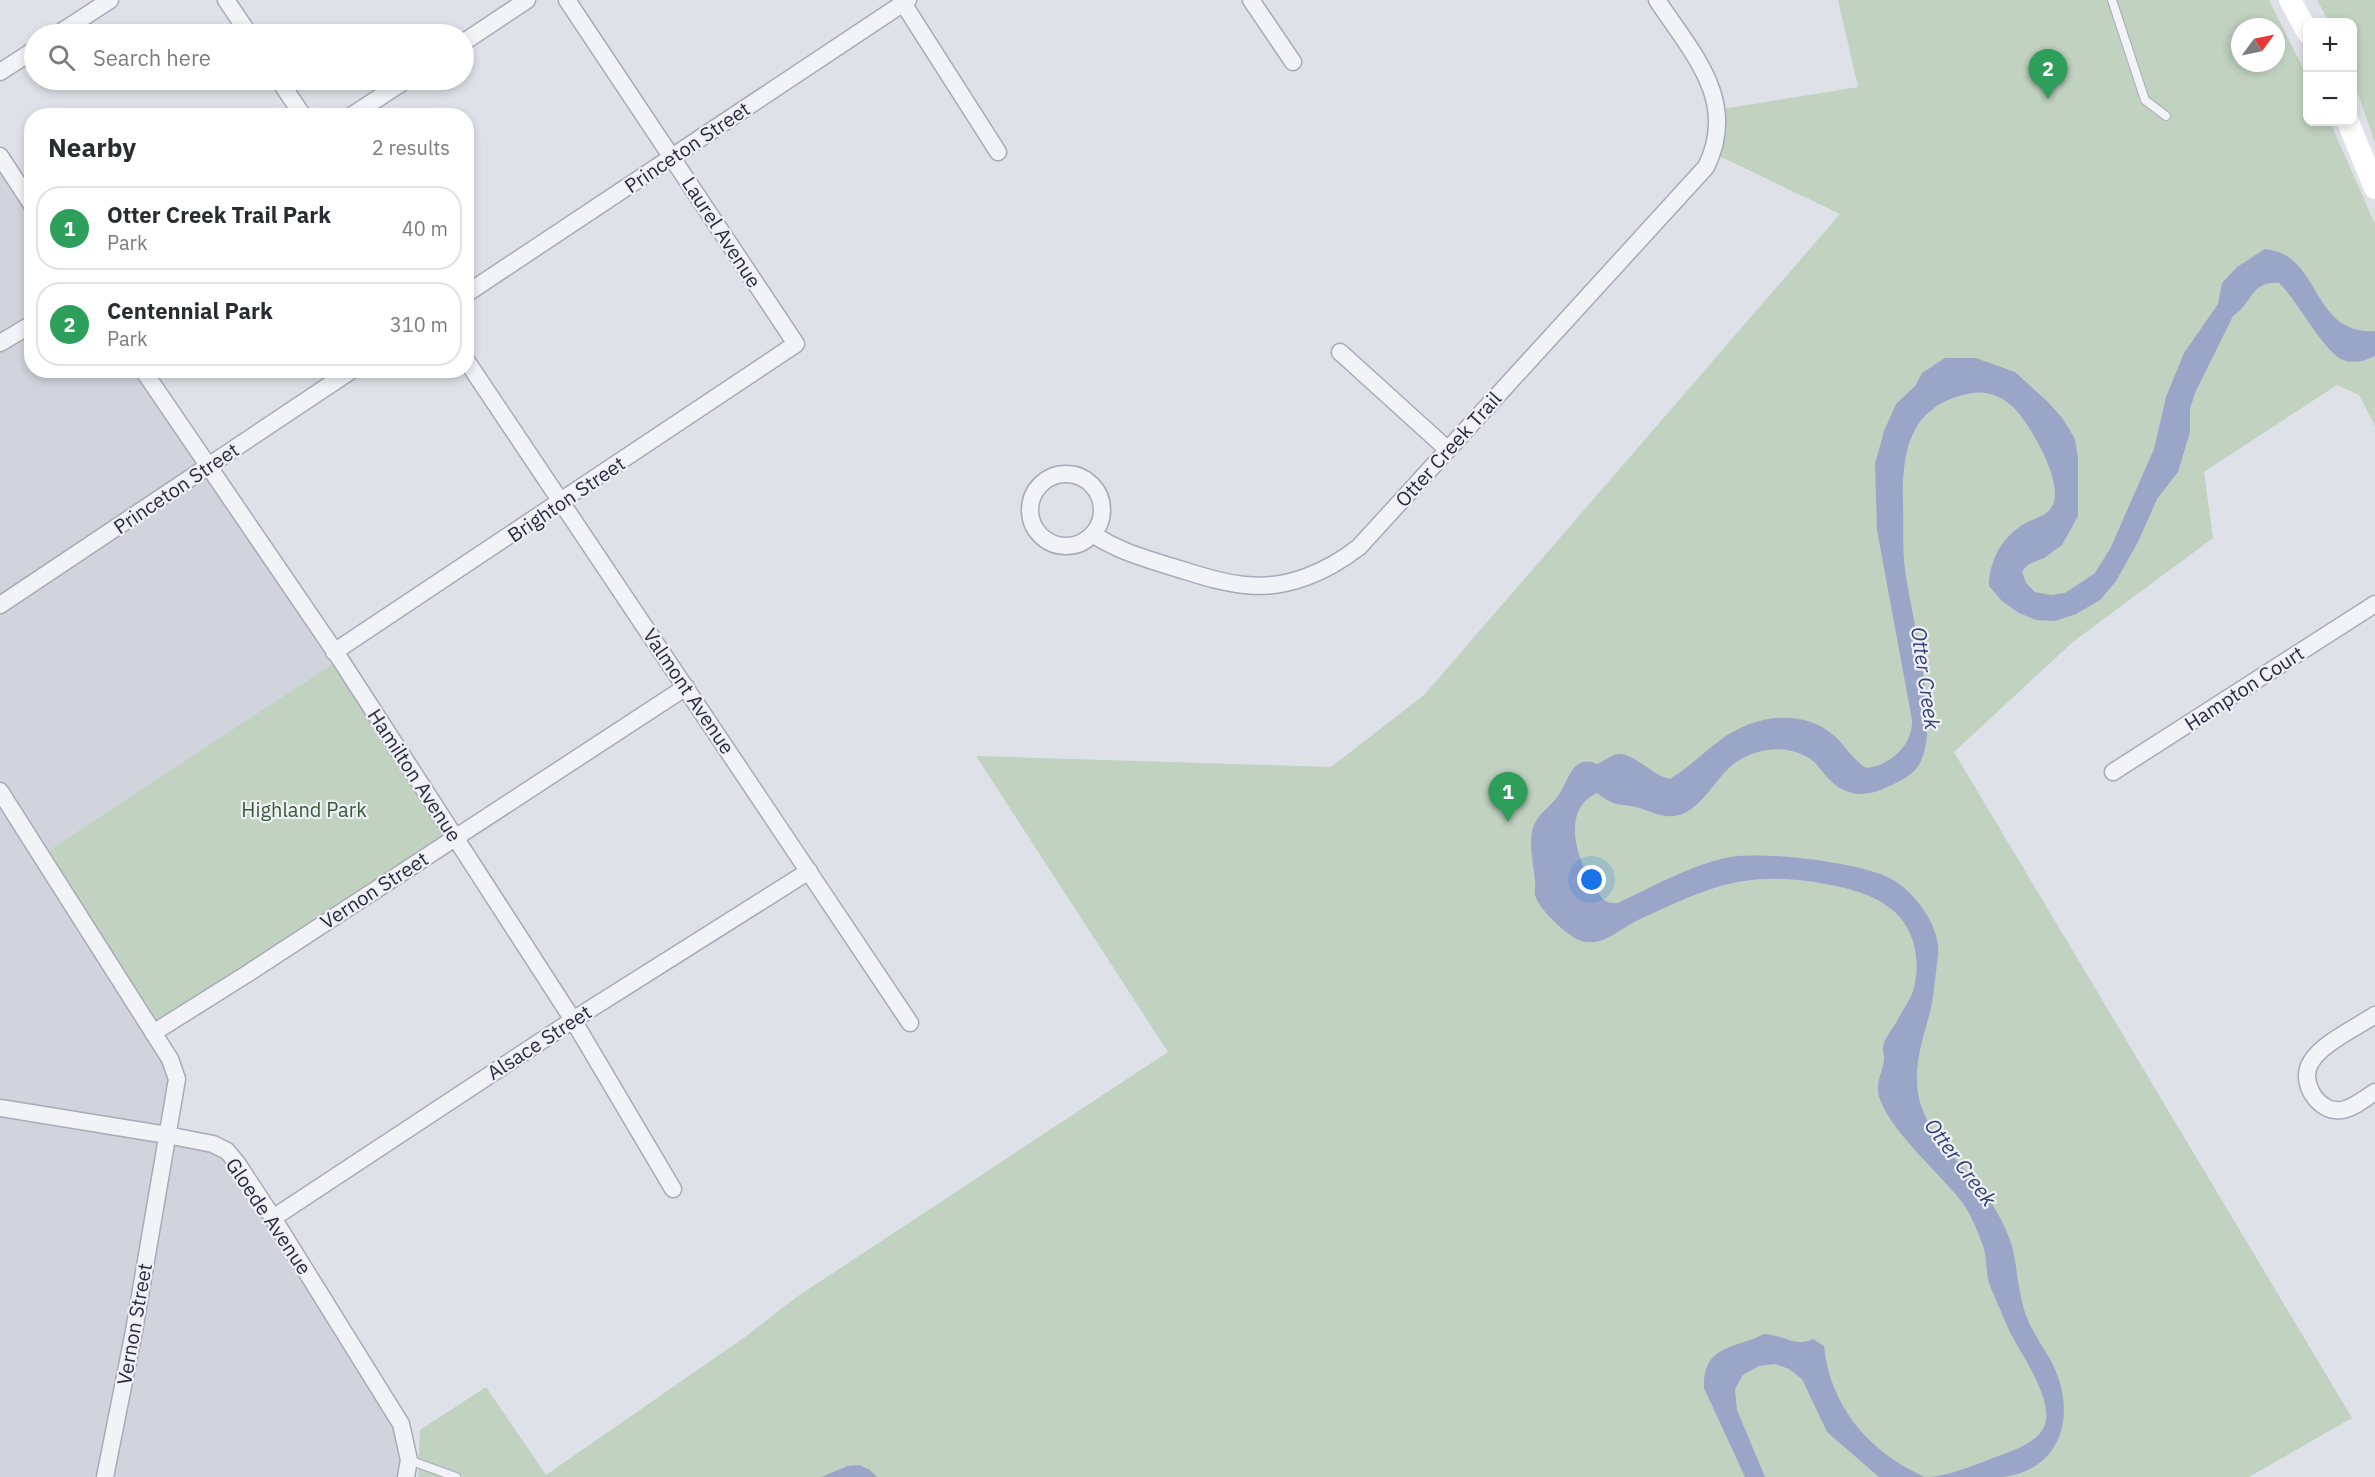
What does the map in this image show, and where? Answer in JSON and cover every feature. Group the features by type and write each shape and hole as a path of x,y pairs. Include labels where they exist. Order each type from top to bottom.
{"street":[{"path":"73,24 110,0"},
{"path":"226,0 242,24"},
{"path":"474,35 527,0"},
{"name":"Laurel Avenue","path":"567,0 796,344"},
{"path":"1251,0 1293,62"},
{"name":"Otter Creek Trail","path":"1094,535 1114,548 1229,583 1246,586 1271,585 1324,570 1359,547 1706,167 1718,135 1717,110 1709,81 1657,0"},
{"path":"2290,0 2303,25"},
{"path":"904,1 998,152"},
{"name":"Princeton Street","path":"474,289 904,1"},
{"path":"0,72 24,56"},
{"path":"286,90 298,108"},
{"path":"363,108 391,90"},
{"path":"2350,126 2375,188"},
{"path":"0,156 24,193"},
{"path":"0,343 24,329"},
{"name":"Brighton Street","path":"334,652 796,344"},
{"path":"1340,352 1447,449"},
{"name":"Valmont Avenue","path":"474,372 910,1023"},
{"name":"Hamilton Avenue","path":"148,378 334,652 573,1020 673,1189"},
{"name":"Princeton Street","path":"0,606 340,378"},
{"path":"1067,474 1082,477 1093,484 1103,508 1100,524 1094,535 1082,543 1067,547 1054,545 1043,538 1034,528 1030,506 1035,492 1043,482 1055,475 1067,474"},
{"name":"Hampton Court","path":"2113,772 2375,604"},
{"name":"Vernon Street","path":"153,1033 686,687"},
{"path":"0,791 170,1059 177,1079 167,1135"},
{"name":"Alsace Street","path":"273,1218 573,1020 809,871"},
{"path":"2375,1016 2322,1050 2312,1059 2307,1069 2308,1083 2312,1093 2320,1103 2328,1108 2339,1111 2348,1109 2375,1092"},
{"name":"Gloede Avenue","path":"0,1108 167,1135 213,1144 226,1151 237,1163 273,1218 401,1424 409,1460"},
{"name":"Vernon Street","path":"105,1477 134,1331 167,1135"},
{"path":"406,1477 409,1460"}],"lane":[{"path":"2112,0 2145,100 2166,116"},
{"path":"409,1460 456,1477"}],"shaded area":[{"path":"0,156 24,194 24,378 148,378 340,659 40,856 176,1073 167,1134 213,1144 273,1218 401,1424 405,1477 0,1477"}],"green space":[{"path":"1838,0 2269,0 2278,18 2231,18 2231,72 2285,72 2285,32 2303,68 2303,126 2332,126 2375,224 2375,426 2359,395 2337,385 2204,472 2213,538 2074,641 1954,752 2352,1418 2249,1477 418,1477 420,1430 486,1387 546,1475 745,1337 798,1296 1168,1052 976,756 1331,767 1424,695 1840,214 1713,153 1717,110 1858,87"},
{"path":"2317,0 2375,0 2375,143 2357,91 2357,18 2327,18"},
{"name":"Highland Park","path":"340,659 455,837 153,1033 40,856"}],"water":[{"path":"2265,249 2283,254 2297,264 2338,321 2354,329 2375,331 2375,356 2351,362 2343,360 2327,347 2279,283 2262,285 2257,289 2240,311 2233,316 2195,393 2190,409 2190,432 2178,472 2157,499 2138,542 2116,581 2100,600 2076,614 2055,621 2036,620 2019,613 2002,601 1989,586 1991,568 2003,543 2016,529 2048,511 2055,498 2051,472 2045,457 2022,417 2010,404 1999,397 1980,392 1947,400 1921,421 1912,435 1907,451 1903,486 1904,561 1924,674 1927,704 1924,754 1915,770 1904,779 1883,789 1860,794 1839,788 1815,763 1804,756 1785,750 1766,750 1738,761 1721,776 1697,804 1678,815 1666,816 1614,803 1597,793 1585,801 1578,812 1575,824 1578,852 1589,878 1607,902 1618,903 1683,872 1725,858 1786,857 1837,863 1881,874 1903,887 1929,918 1936,936 1938,955 1932,1004 1918,1060 1919,1098 1936,1135 1981,1188 2005,1228 2012,1246 2024,1309 2030,1325 2057,1374 2064,1409 2057,1441 2049,1454 2037,1465 2022,1473 2003,1477 1929,1477 1963,1469 2023,1446 2041,1433 2046,1416 2045,1404 2035,1377 2008,1328 1990,1286 1984,1249 1972,1218 1953,1191 1901,1133 1882,1104 1878,1091 1884,1060 1884,1044 1910,998 1917,971 1915,949 1903,921 1880,902 1845,888 1797,880 1749,880 1707,890 1636,921 1609,937 1587,942 1579,940 1560,927 1537,900 1532,832 1536,821 1558,796 1572,770 1582,762 1597,764 1612,756 1627,755 1670,779 1729,734 1763,720 1799,719 1822,727 1829,731 1866,768 1891,759 1909,738 1912,720 1877,530 1875,464 1884,431 1896,404 1915,386 1922,373 1945,358 1976,358 2015,372 2048,402 2063,419 2075,439 2078,458 2078,516 2062,545 2044,558 2029,564 2022,571 2026,583 2035,592 2051,595 2065,593 2095,573 2111,547 2154,449 2166,397 2184,353 2218,304 2222,283 2237,267"},
{"path":"1764,1334 1801,1342 1813,1339 1824,1346 1835,1389 1856,1425 1887,1455 1925,1477 1879,1477 1827,1432 1802,1379 1789,1369 1775,1364 1759,1366 1743,1375 1735,1389 1737,1410 1765,1477 1745,1477 1704,1388 1705,1374 1709,1363 1723,1350"},
{"path":"859,1465 870,1470 877,1477 821,1477 848,1466"}],"place":[{"name":"Centennial Park","path":"2048,99"},
{"name":"Otter Creek Trail Park","path":"1508,822"}],"water label":[{"name":"Otter Creek","path":"1926,678"},
{"name":"Otter Creek","path":"1961,1162"}]}
